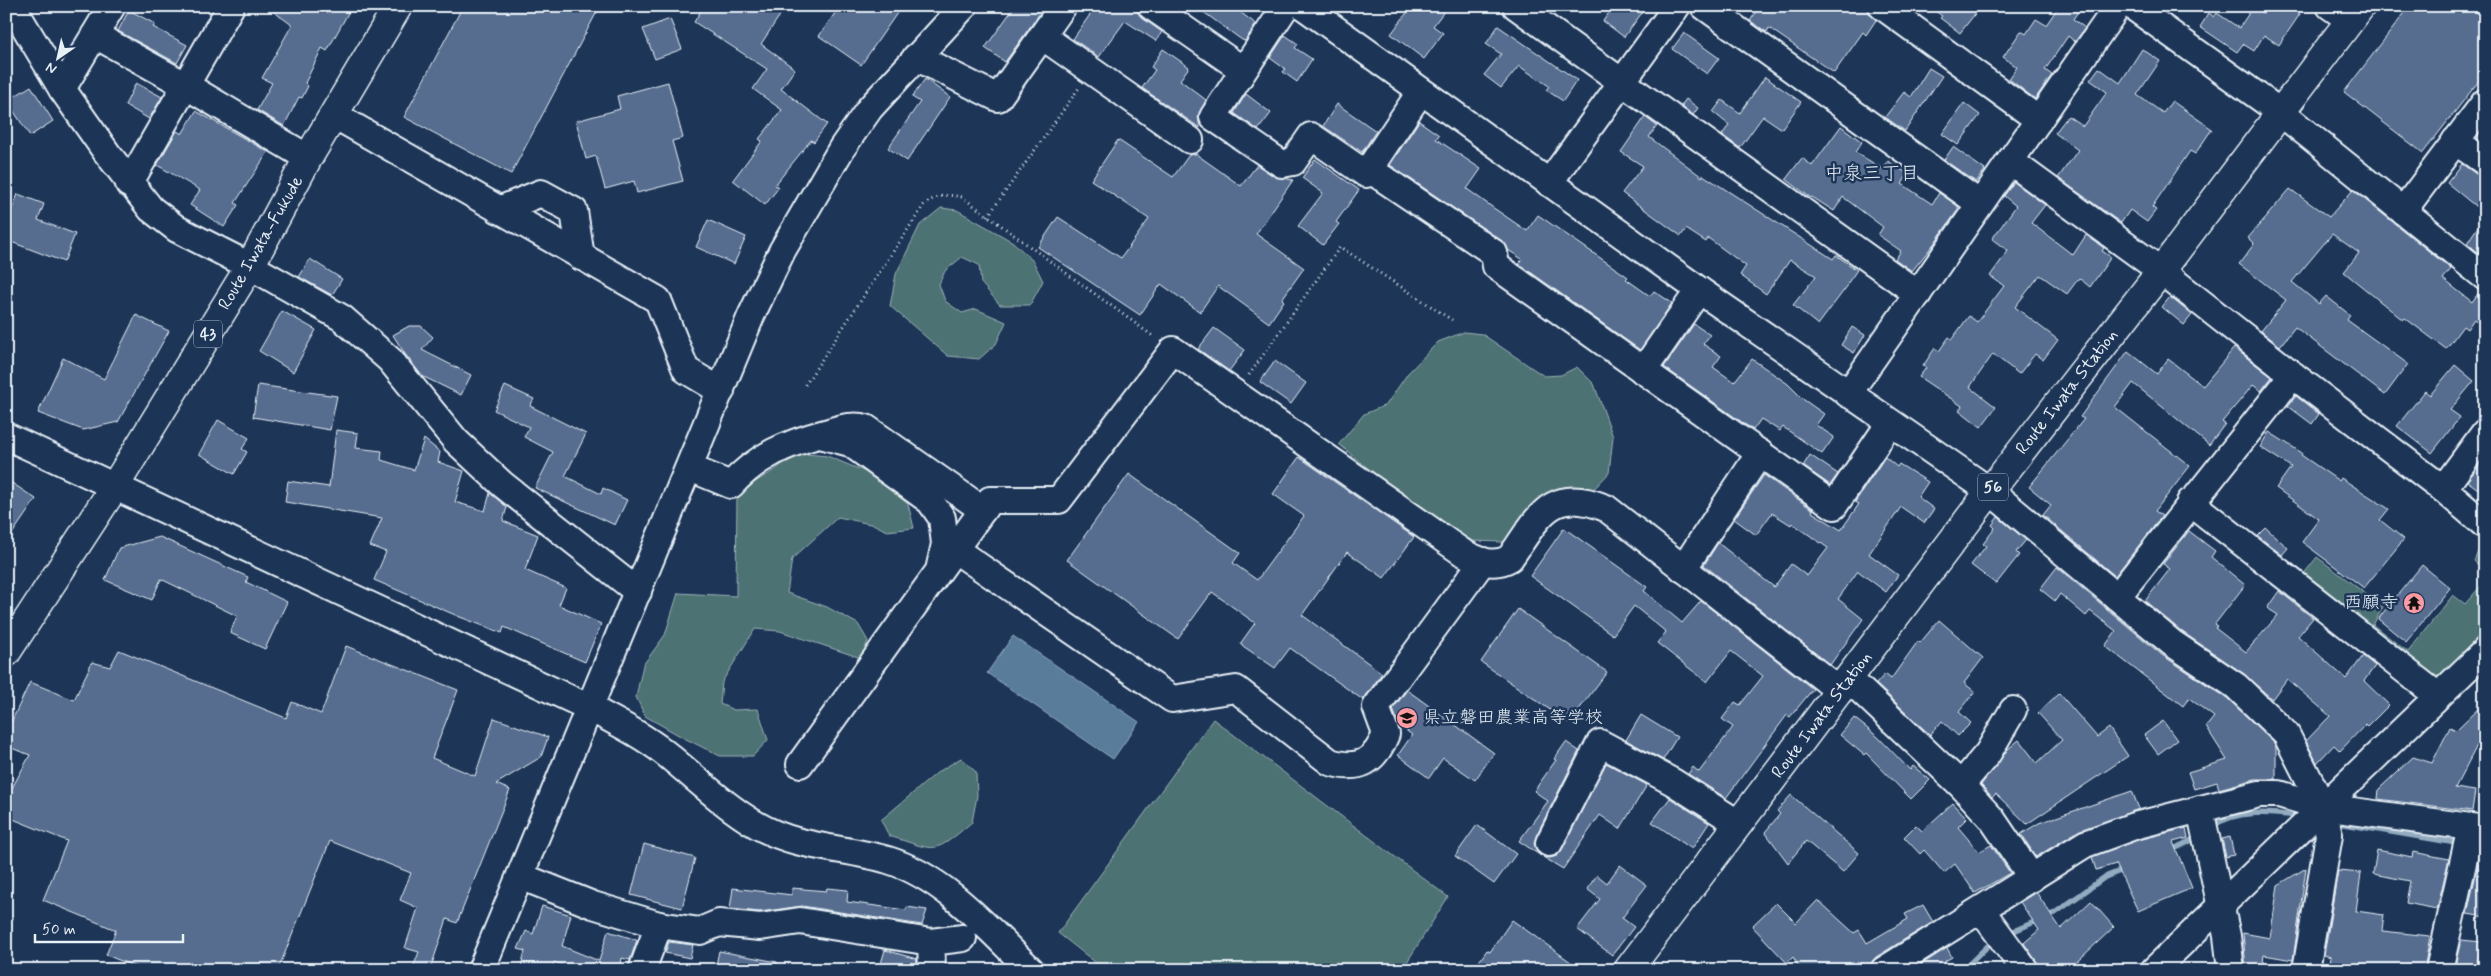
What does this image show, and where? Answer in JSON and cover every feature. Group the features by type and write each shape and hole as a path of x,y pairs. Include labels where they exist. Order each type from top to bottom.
{"main road":[{"name":"Route Iwata-Fukude","path":"11,636 115,486 250,266 308,158 396,7"},
{"name":"Route Iwata Station","path":"1628,970 1990,491 2161,271 2280,112 2347,11"}],"street":[{"path":"16,6 17,14 62,89 129,184 151,209 177,229 250,266 342,318 390,360 456,441 502,484 638,592"},
{"path":"62,89 112,6"},
{"path":"129,184 231,6"},
{"path":"481,970 690,468 751,316 782,251 842,148 870,108 964,6"},
{"path":"916,56 998,98 1063,6"},
{"path":"1151,6 1243,70"},
{"path":"1286,6 1213,117 1282,164 1293,162 1310,136 1366,174 1421,92"},
{"path":"1303,6 1699,290 1990,491 2172,643 2236,686 2286,734 2324,807 2329,835 2306,970"},
{"path":"1516,6 1918,294"},
{"path":"1549,183 1677,6"},
{"path":"1704,6 1980,204"},
{"path":"1882,6 2039,120"},
{"path":"1848,394 2118,6"},
{"path":"2132,6 2280,112 2485,277"},
{"path":"95,35 186,85 308,158"},
{"path":"1042,36 1190,140"},
{"path":"2403,211 2485,102"},
{"path":"334,115 658,300 686,370 721,391"},
{"path":"2455,141 2485,162"},
{"path":"2010,161 2161,271 2293,375 2443,488 2485,525"},
{"path":"1369,169 1494,253 1496,266 1834,506 1890,423"},
{"path":"499,210 541,193 574,211 581,257"},
{"path":"1643,371 1699,290"},
{"path":"800,764 990,500 1058,500 1173,350 1462,552 1483,561 1502,563 1510,558 1545,510 1555,504 1569,499 1586,500 1606,508 1683,569 1844,685 1962,785 1992,819 2032,878"},
{"path":"2117,597 2190,502 2293,375"},
{"path":"690,468 731,485 746,469 770,453 790,443 855,425 866,428 983,510"},
{"path":"2443,488 2485,432"},
{"path":"820,434 850,443 930,501 942,518 945,544 938,572"},
{"path":"6,436 590,708 638,734 664,752 726,804 759,826 811,846 888,860 923,875 956,899 1031,970"},
{"path":"1683,569 1760,452"},
{"path":"2190,502 2438,696"},
{"path":"954,549 1172,699 1236,689 1330,762 1345,766 1358,765 1376,754 1386,734 1376,707 1483,561"},
{"path":"2154,970 2485,650"},
{"path":"1962,785 1988,753 2013,710"},
{"path":"1549,843 1600,743 1673,782 1739,824"},
{"path":"1884,970 2085,844 2134,826 2259,794 2279,794 2324,807 2478,828 2439,970"},
{"path":"2200,809 2219,906 2227,936 2231,970"},
{"path":"520,876 593,904 660,926 700,930 719,924 760,927 800,921 931,942 962,938"},
{"path":"1981,910 2025,970"},
{"path":"642,970 660,926"},
{"path":"931,942 932,970"}],"path":[{"path":"988,216 1085,81"},
{"path":"805,385 924,204 934,197 950,194 962,197 1173,350"},
{"path":"1236,394 1340,247 1452,320"}],"green space":[{"path":"941,208 957,210 1013,242 1033,261 1043,281 1030,305 1000,305 981,283 979,265 962,257 945,271 939,284 945,301 962,313 976,309 1006,322 996,344 979,359 948,356 890,306 896,274 920,225"},
{"path":"1464,332 1482,334 1544,376 1561,375 1577,367 1594,384 1613,437 1609,473 1591,492 1526,536 1503,542 1473,541 1435,521 1378,478 1339,444 1364,414 1386,405 1408,373 1438,342"},
{"path":"796,453 827,456 871,474 908,504 914,528 887,531 875,525 838,517 792,559 787,593 827,607 858,624 868,641 861,658 780,631 755,629 722,682 720,704 734,710 758,709 768,740 753,756 720,756 645,716 636,697 643,665 665,635 678,593 736,596 737,493 775,470"},
{"path":"2485,535 2485,572 2474,561"},
{"path":"2317,557 2383,607 2373,625 2408,652 2453,595 2465,604 2485,581 2485,629 2435,682 2299,580"},
{"path":"1213,719 1448,897 1402,970 1105,970 1058,933"},
{"path":"961,758 976,772 977,796 972,822 949,841 934,847 917,845 889,836 881,820 938,772"}],"water":[{"path":"1013,636 1139,722 1113,759 987,673"}],"building":[{"path":"266,6 352,6 327,51 322,48 305,83 308,86 302,98 299,97 284,126 257,110 272,83 262,78 292,25"},
{"path":"463,6 600,6 511,174 404,117"},
{"path":"704,6 786,6 761,44 795,69 781,89 827,124 814,142 811,140 775,185 779,187 765,205 733,180 762,141 759,139 782,110 753,89 767,69 694,22"},
{"path":"840,6 902,6 861,65 819,36"},
{"path":"1015,6 1045,6 1005,62 985,48"},
{"path":"1096,6 1136,6 1142,18 1162,32 1156,41 1125,21 1099,57 1073,39"},
{"path":"1195,6 1232,6 1256,24 1245,41"},
{"path":"1412,6 1448,6 1433,26 1443,33 1424,59 1391,34"},
{"path":"1614,6 1647,6 1624,37 1603,21"},
{"path":"1760,6 1865,6 1876,20 1866,35 1863,32 1834,73 1769,28 1767,32 1750,21"},
{"path":"1929,6 1981,6 1960,33 1940,18 1942,16"},
{"path":"2059,6 2082,6 2073,19 2085,28 2075,42 2068,36 2045,70 2052,75 2035,99 2009,79 2017,67 2003,57 2021,31 2026,34 2036,19 2046,25"},
{"path":"2268,6 2289,6 2300,14 2279,45 2264,35 2254,51 2243,44 2237,52 2200,27 2209,13 2214,17 2217,13 2239,28 2253,7 2263,13"},
{"path":"2410,6 2485,6 2485,73 2423,153 2344,92"},
{"path":"129,10 155,24 153,27 187,45 177,63 118,31"},
{"path":"670,19 682,49 655,59 643,29"},
{"path":"1498,26 1577,80 1563,101 1546,90 1549,86 1519,66 1501,88 1484,75 1501,54 1486,44"},
{"path":"1684,33 1719,58 1707,74 1672,49"},
{"path":"1285,35 1298,44 1295,48 1312,59 1297,82 1283,72 1285,69 1270,58"},
{"path":"1163,49 1189,67 1180,80 1206,100 1198,116 1200,128 1142,88 1155,70 1151,67"},
{"path":"2142,49 2160,61 2137,95 2163,113 2172,101 2212,129 2195,154 2190,151 2152,207 2156,210 2147,222 2130,210 2121,223 2058,178 2078,150 2055,133 2068,116 2083,126 2107,92 2090,80 2099,68 2120,83"},
{"path":"1929,68 1942,76 1905,131 1885,117 1904,92 1911,97"},
{"path":"1765,77 1801,102 1782,129 1763,116 1740,148 1722,135 1729,125 1713,112 1722,100 1740,113"},
{"path":"925,79 950,97 907,161 888,148 920,102 912,97"},
{"path":"668,82 683,138 672,141 683,181 637,193 634,181 605,189 596,156 586,159 576,121 620,109 617,96"},
{"path":"136,83 162,97 149,119 125,105"},
{"path":"31,86 53,121 30,136 7,101"},
{"path":"1246,94 1271,113 1258,130 1234,113"},
{"path":"1686,99 1698,108 1693,115 1681,106"},
{"path":"1964,103 1980,115 1958,145 1942,134"},
{"path":"1337,104 1376,131 1362,152 1323,126"},
{"path":"196,111 268,152 235,203 238,205 224,227 190,205 200,190 157,165 177,131 182,134"},
{"path":"1645,117 1657,126 1649,137 1702,177 1703,175 1833,259 1836,255 1857,270 1818,325 1793,305 1816,276 1790,260 1766,294 1740,275 1746,266 1708,238 1706,242 1686,229 1681,236 1622,193 1643,166 1621,152"},
{"path":"1419,121 1439,135 1436,139 1481,169 1467,189 1492,207 1527,231 1538,215 1628,277 1626,279 1650,296 1654,291 1672,303 1640,350 1519,264 1522,259 1508,250 1502,241 1390,165"},
{"path":"1841,126 1862,142 1855,152 1883,169 1888,161 1908,174 1902,184 1932,204 1939,193 1958,206 1958,210 1912,271 1895,259 1901,251 1878,235 1883,227 1843,197 1834,211 1811,198 1786,179 1802,158 1812,166"},
{"path":"1118,140 1173,177 1189,155 1196,154 1241,186 1257,165 1274,176 1293,180 1256,234 1304,268 1282,299 1284,301 1269,323 1218,286 1200,312 1161,284 1140,315 1038,247 1058,217 1121,258 1149,219 1091,180"},
{"path":"1953,147 1985,170 1976,182 1944,160"},
{"path":"1315,159 1359,190 1336,222 1339,224 1323,245 1298,226 1323,193 1302,178"},
{"path":"2462,164 2476,174 2485,177 2485,214 2447,183"},
{"path":"2014,182 2045,205 2031,223 2073,255 2086,235 2104,248 2102,251 2111,257 2090,287 2079,278 2067,294 2040,275 2015,307 2058,340 2043,360 2035,354 2019,374 1993,354 1970,387 1996,407 1981,427 1959,410 1962,406 1919,377 1926,368 1923,366 1935,348 1939,351 1949,337 1952,339 1969,316 1977,322 2004,286 1990,276 2008,251 1992,239 2016,206 2004,196"},
{"path":"2290,189 2329,217 2353,190 2451,269 2443,279 2472,302 2480,291 2485,292 2485,327 2474,319 2467,329 2463,326 2446,349 2405,318 2403,320 2344,272 2359,253 2332,234 2292,282 2319,304 2326,296 2350,315 2347,320 2408,364 2385,395 2295,327 2280,346 2261,331 2286,300 2239,264 2254,244 2248,238"},
{"path":"18,194 44,204 38,220 75,234 64,262 6,240 6,225"},
{"path":"2485,216 2485,258 2467,243"},
{"path":"708,220 746,237 734,264 696,247"},
{"path":"310,259 342,279 332,295 299,277"},
{"path":"2170,297 2192,315 2184,325 2162,307"},
{"path":"282,311 316,330 293,372 259,351"},
{"path":"136,315 169,331 118,422 83,430 38,413 63,358 104,379"},
{"path":"1694,324 1710,335 1703,344 1721,356 1713,367 1734,382 1752,359 1788,384 1804,400 1824,414 1816,425 1834,437 1822,454 1783,427 1780,431 1761,419 1753,430 1664,367"},
{"path":"409,326 421,326 433,337 422,350 471,375 461,395 422,376 405,354 393,335"},
{"path":"1852,327 1865,335 1854,353 1841,345"},
{"path":"1214,328 1245,350 1229,371 1198,349"},
{"path":"2234,348 2272,377 2261,391 2253,385 2222,422 2225,424 2209,445 2133,383 2115,407 2190,466 2155,511 2162,516 2115,576 2043,515 2051,505 2029,487 2084,419 2080,417 2128,351 2157,374 2168,359 2203,386"},
{"path":"1275,361 1306,383 1291,404 1260,382"},
{"path":"2455,365 2474,381 2450,410 2460,417 2432,453 2397,426 2425,391 2430,395"},
{"path":"258,385 337,396 330,430 253,417"},
{"path":"505,386 534,399 530,406 586,434 565,476 601,494 603,488 627,500 615,525 535,488 553,452 524,437 529,427 494,410"},
{"path":"2296,396 2319,414 2312,424 2288,406"},
{"path":"218,420 249,438 242,449 247,452 234,474 199,454"},
{"path":"336,430 358,433 356,448 382,451 381,460 414,470 424,439 440,452 438,462 464,471 455,502 485,511 490,493 507,507 503,521 538,535 525,570 566,588 559,605 601,624 585,662 504,627 502,633 460,617 374,580 386,552 370,546 382,518 285,502 288,481 329,487"},
{"path":"2269,432 2302,453 2301,455 2339,481 2341,478 2389,509 2380,520 2404,539 2364,588 2302,542 2319,519 2276,488 2291,467 2260,447"},
{"path":"1810,455 1838,474 1830,485 1803,466"},
{"path":"1299,457 1414,537 1384,578 1347,552 1302,615 1382,673 1363,700 1290,648 1275,668 1240,644 1255,623 1212,592 1178,639 1067,560 1129,474 1240,553 1233,563 1257,580 1304,516 1273,494"},
{"path":"1885,457 1897,467 1899,464 1928,482 1918,497 1934,509 1924,523 1901,507 1869,554 1898,575 1886,592 1858,571 1838,599 1863,619 1830,665 1704,565 1718,543 1774,587 1791,564 1807,576 1828,548 1792,523 1791,525 1772,513 1756,535 1734,519 1764,475 1813,510 1812,512 1841,530 1859,504 1855,502"},
{"path":"2485,458 2485,494 2467,481"},
{"path":"6,479 36,499 6,543"},
{"path":"1998,517 2026,540 2016,552 2019,555 1996,584 1971,565 1986,546 1983,544 1995,528 1992,525"},
{"path":"1564,528 1647,587 1644,591 1682,623 1701,601 1813,689 1790,717 1787,715 1726,798 1688,774 1693,767 1699,772 1733,727 1722,719 1735,702 1740,705 1763,676 1731,651 1707,682 1657,643 1666,632 1634,606 1613,635 1530,576"},
{"path":"2266,528 2288,548 2282,555 2258,536"},
{"path":"2189,531 2215,551 2211,557 2245,585 2215,624 2218,626 2215,628 2246,652 2278,615 2267,608 2279,591 2313,618 2298,636 2346,679 2363,656 2375,666 2364,681 2389,705 2368,726 2366,724 2340,751 2334,745 2317,763 2306,741 2330,716 2287,679 2272,699 2244,674 2181,631 2145,601 2170,569 2163,564"},
{"path":"160,537 248,577 246,582 287,602 265,649 230,633 237,616 161,579 152,600 105,580 119,548"},
{"name":"西願寺","path":"2422,565 2450,588 2406,642 2378,619"},
{"path":"2057,567 2162,655 2227,698 2274,743 2276,747 2276,779 2255,779 2219,789 2217,782 2194,789 2188,772 2227,760 2206,727 2214,717 2189,698 2183,706 2105,646 2116,631 2090,611 2086,616 2060,594 2055,601 2040,589"},
{"path":"1518,609 1607,672 1569,723 1481,662"},
{"path":"1939,620 1983,658 1964,683 1975,692 1959,712 1971,723 1958,736 1942,721 1930,735 1876,684 1885,674 1891,679 1918,641 1920,643"},
{"path":"346,646 458,690 432,758 475,776 494,718 548,737 541,757 496,784 510,790 457,923 447,919 430,970 412,970 419,952 405,948 418,908 400,900 411,873 330,841 278,970 144,970 106,955 116,930 43,900 67,841 13,819 6,812 6,799 30,755 6,746 6,733 30,682 74,700 92,662 110,667 119,650 286,718 292,702 321,714"},
{"path":"1407,690 1494,753 1475,780 1443,758 1429,778 1398,755 1412,735 1399,725 1393,709"},
{"path":"2059,693 2097,737 2109,728 2128,756 2027,824 1996,794 1992,797 1981,785 2008,749 2019,740 2037,763 2062,740 2038,713"},
{"path":"2485,702 2485,730 2455,788 2475,791 2472,811 2378,799 2379,789 2413,757 2432,763 2450,727 2456,730"},
{"path":"1641,715 1677,737 1663,760 1626,740"},
{"path":"1854,718 1878,737 1910,770 1913,766 1930,780 1911,799 1866,753 1864,755 1840,735"},
{"path":"2163,721 2177,740 2158,754 2144,735"},
{"path":"1566,742 1579,751 1536,836 1534,844 1541,856 1519,841 1548,801 1534,791"},
{"path":"1606,763 1647,785 1620,829 1600,815 1563,869 1543,857 1557,856 1562,850"},
{"path":"2132,791 2139,809 2080,830 2036,857 2021,834 2039,823"},
{"path":"1791,795 1859,853 1843,872 1806,841 1788,863 1765,832 1780,814 1777,811"},
{"path":"1670,798 1709,823 1692,849 1652,822"},
{"path":"1953,803 1967,818 1958,827 1979,852 1991,845 2010,873 1975,893 1955,864 1944,873 1924,850 1920,854 1904,837 1916,825 1922,831"},
{"path":"1477,825 1516,854 1494,884 1455,856"},
{"path":"2186,828 2188,838 2173,842 2192,888 2138,911 2116,864 2096,870 2092,857 2138,840"},
{"path":"2230,837 2234,855 2226,857 2222,839"},
{"path":"644,844 695,858 682,908 631,895"},
{"path":"2377,850 2412,857 2413,852 2449,859 2437,909 2406,903 2410,881 2373,874"},
{"path":"1620,865 1647,885 1622,918 1634,927 1612,955 1577,929 1600,899 1587,889 1597,875 1607,883"},
{"path":"2478,865 2485,867 2485,917 2467,914"},
{"path":"2306,868 2293,960 2264,955 2262,970 2246,970 2243,933 2270,938 2278,885"},
{"path":"2338,871 2361,873 2356,911 2384,915 2382,931 2430,936 2424,970 2329,970 2331,957 2324,955"},
{"path":"733,888 792,895 792,888 826,891 827,888 848,890 847,902 906,910 907,907 927,910 922,925 802,906 760,912 730,909"},
{"path":"2036,892 2061,929 2091,901 2114,927 2068,970 2042,970 2024,943 2039,930 2020,902"},
{"path":"1818,900 1854,933 1859,930 1867,943 1908,919 1905,914 1923,905 1933,922 1876,957 1871,963 1869,970 1801,970 1793,957 1787,963 1752,926 1776,903 1796,923"},
{"path":"542,906 571,915 562,946 599,961 608,931 637,940 630,960 622,958 620,970 575,970 554,962 552,970 520,970 525,951 518,949 526,931 533,934"},
{"path":"1512,920 1582,970 1478,970 1481,965 1478,963 1487,950 1490,952"},
{"path":"2461,940 2482,942 2475,970 2454,970"},
{"path":"669,942 693,945 690,958 665,953"},
{"path":"1947,948 1952,957 1945,961 1951,970 1913,970"},
{"path":"885,950 917,959 917,970 879,970"},
{"path":"719,951 777,962 777,970 715,970"}],"waterway":[{"path":"2211,827 2232,817 2255,813 2302,817"},
{"path":"2333,822 2462,844"},
{"path":"2170,851 2198,837"},
{"path":"2473,845 2485,846"},
{"path":"2007,934 2055,913 2105,877 2125,869"},
{"path":"1963,970 1994,940"}],"place":[{"name":"西願寺","path":"2414,603"},
{"name":"県立磐田農業高等学校","path":"1407,718"}],"district":[{"name":"中泉三丁目","path":"1872,173"}]}
